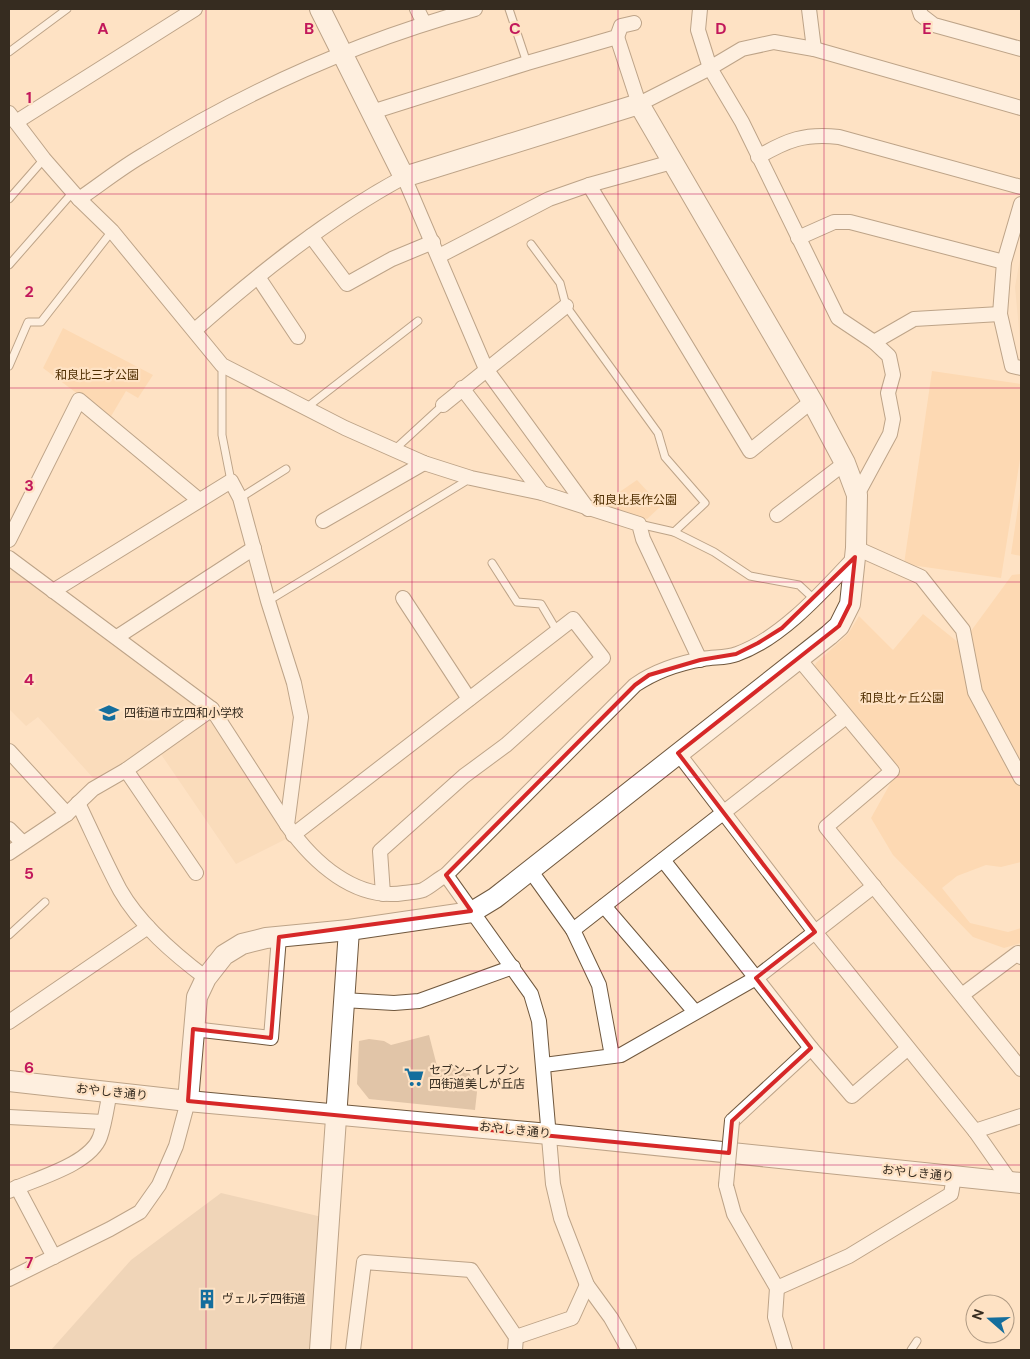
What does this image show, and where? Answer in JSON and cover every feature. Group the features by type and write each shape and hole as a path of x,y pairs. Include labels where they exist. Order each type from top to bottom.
{"street":[{"path":"195,9 12,117 44,159 76,196 112,231 222,365 306,408 424,463 471,478 542,493 639,524 644,539 700,660"},
{"path":"320,9 404,177 486,369 588,509"},
{"path":"417,9 424,23"},
{"path":"76,196 203,120 342,52 424,23 475,9"},
{"path":"700,9 698,30 710,68 742,122 838,318 874,342 889,356 893,375 888,393 893,419 890,434 857,495"},
{"path":"809,9 814,49"},
{"path":"919,9 921,15 934,25 1021,49"},
{"path":"932,9 934,25"},
{"path":"9,1279 140,1212 159,1186 176,1146 188,1100 197,997 206,978 224,955 242,944 280,937 348,930 472,912 530,870 798,659 839,626 844,618 850,604 856,553 857,495 844,463 812,401 639,104 617,37 621,26 634,22"},
{"path":"372,112 527,62 617,37"},
{"path":"195,330 258,277 311,236 363,199 404,177 639,104 710,68 742,49 757,44 781,43 814,49 1021,108"},
{"path":"758,157 785,141 801,137 822,135 839,137 1021,188"},
{"path":"439,256 549,199 588,185 672,162"},
{"path":"588,185 750,451 812,401"},
{"path":"1021,204 1004,262 1000,314 1012,366 1021,368"},
{"path":"798,238 834,222 850,222 1004,262"},
{"path":"311,236 347,284 392,259 433,242"},
{"path":"258,277 298,337"},
{"path":"442,405 566,306"},
{"path":"874,342 914,318 1000,314"},
{"path":"462,388 542,493"},
{"path":"9,540 79,400 199,500"},
{"path":"323,521 424,463"},
{"path":"777,515 844,463"},
{"path":"53,591 232,481 240,498 268,601 294,683 300,717 290,830"},
{"path":"117,637 254,548"},
{"path":"9,558 212,709 290,830 318,863 345,882 374,893 383,894 422,890 446,875 635,684 649,675 700,660 736,654 758,643 782,628 814,599 856,553"},
{"path":"856,553 921,578 964,630 975,692 1021,778"},
{"path":"404,598 469,699"},
{"path":"290,830 469,699 573,619 603,658 506,745 464,776 380,851 383,894"},
{"path":"798,659 892,771 826,827 1021,1068"},
{"path":"9,853 67,814 93,789 126,770 212,709"},
{"path":"573,930 846,716"},
{"path":"9,752 67,814"},
{"path":"678,753 907,1049 1016,1182"},
{"path":"126,770 196,873"},
{"path":"78,804 121,892 148,927 184,962 206,978"},
{"path":"9,829 23,843"},
{"path":"663,860 811,1048 852,1096 907,1049"},
{"path":"530,870 573,930 599,985 612,1056"},
{"path":"446,875 531,994 539,1021 544,1065 552,1184 561,1218 586,1285 611,1318 630,1350"},
{"path":"544,1065 621,1055 756,978 874,886"},
{"path":"604,906 695,1012"},
{"path":"9,1022 148,927"},
{"path":"320,1350 348,930"},
{"path":"193,1029 271,1038 280,937"},
{"path":"962,995 1018,953 1021,957"},
{"path":"343,1000 394,1003 419,1001 513,967"},
{"path":"785,1350 775,1317 776,1288 734,1214 726,1184 732,1121 811,1048"},
{"name":"おやしき通り","path":"9,1081 1016,1182"},
{"path":"54,1257 13,1189 80,1160 92,1150 100,1138 110,1091"},
{"path":"975,1131 1021,1116"},
{"path":"9,1117 103,1122"},
{"path":"776,1288 849,1256 951,1194 954,1177"},
{"path":"353,1350 364,1262 470,1270 516,1344 572,1318 586,1285"}],"lane":[{"path":"9,52 67,9"},
{"path":"509,9 527,62"},
{"path":"9,199 44,159"},
{"path":"9,265 76,196"},
{"path":"9,366 28,322 41,322 112,231"},
{"path":"531,244 560,283 566,306 658,433 666,457 705,503 674,532"},
{"path":"306,408 418,321"},
{"path":"222,365 222,435 232,481"},
{"path":"394,450 442,405"},
{"path":"240,498 286,469"},
{"path":"268,601 471,478"},
{"path":"639,524 674,532 714,552 750,576 798,585 814,599"},
{"path":"492,562 517,602 541,604 557,631"},
{"path":"9,936 45,902"},
{"path":"911,1350 917,1341"}],"highlighted area":[{"path":"855,557 850,604 839,626 678,753 815,932 756,978 811,1048 732,1121 729,1153 188,1101 193,1029 271,1038 279,937 471,911 446,875 635,685 649,675 700,660 736,654 758,643 782,628"}],"shaded area":[{"path":"1021,254 1021,350 1015,287"},
{"name":"四街道市立四和小学校","path":"9,564 200,706 288,838 236,864 154,744 95,780 38,717 26,726 9,709"}],"green space":[{"name":"和良比三才公園","path":"63,328 153,375 138,398 126,391 110,418 43,368"},
{"path":"932,371 1021,384 1021,453 1001,578 904,564"},
{"name":"和良比長作公園","path":"637,480 661,506 647,519 599,506"},
{"path":"1021,487 1021,556 1011,554"},
{"name":"和良比ヶ丘公園","path":"1021,574 1021,862 1001,867 986,865 957,876 942,888 970,923 1008,932 1021,928 1021,943 1004,948 973,937 893,855 871,818 900,766 897,768 814,669 816,663 848,634 859,616 893,650 923,614 959,643 960,646 1012,575"}],"building":[{"name":"セブン-イレブン 四街道美しが丘店","path":"429,1035 437,1066 468,1070 477,1092 475,1110 369,1099 357,1084 359,1041 369,1039 384,1041 391,1045"},
{"name":"ヴェルデ四街道","path":"221,1193 322,1217 315,1350 51,1350 131,1260"}],"place":[{"name":"四街道市立四和小学校","path":"109,713"},
{"name":"セブン-イレブン 四街道美しが丘店","path":"414,1077"},
{"name":"ヴェルデ四街道","path":"207,1299"}]}
